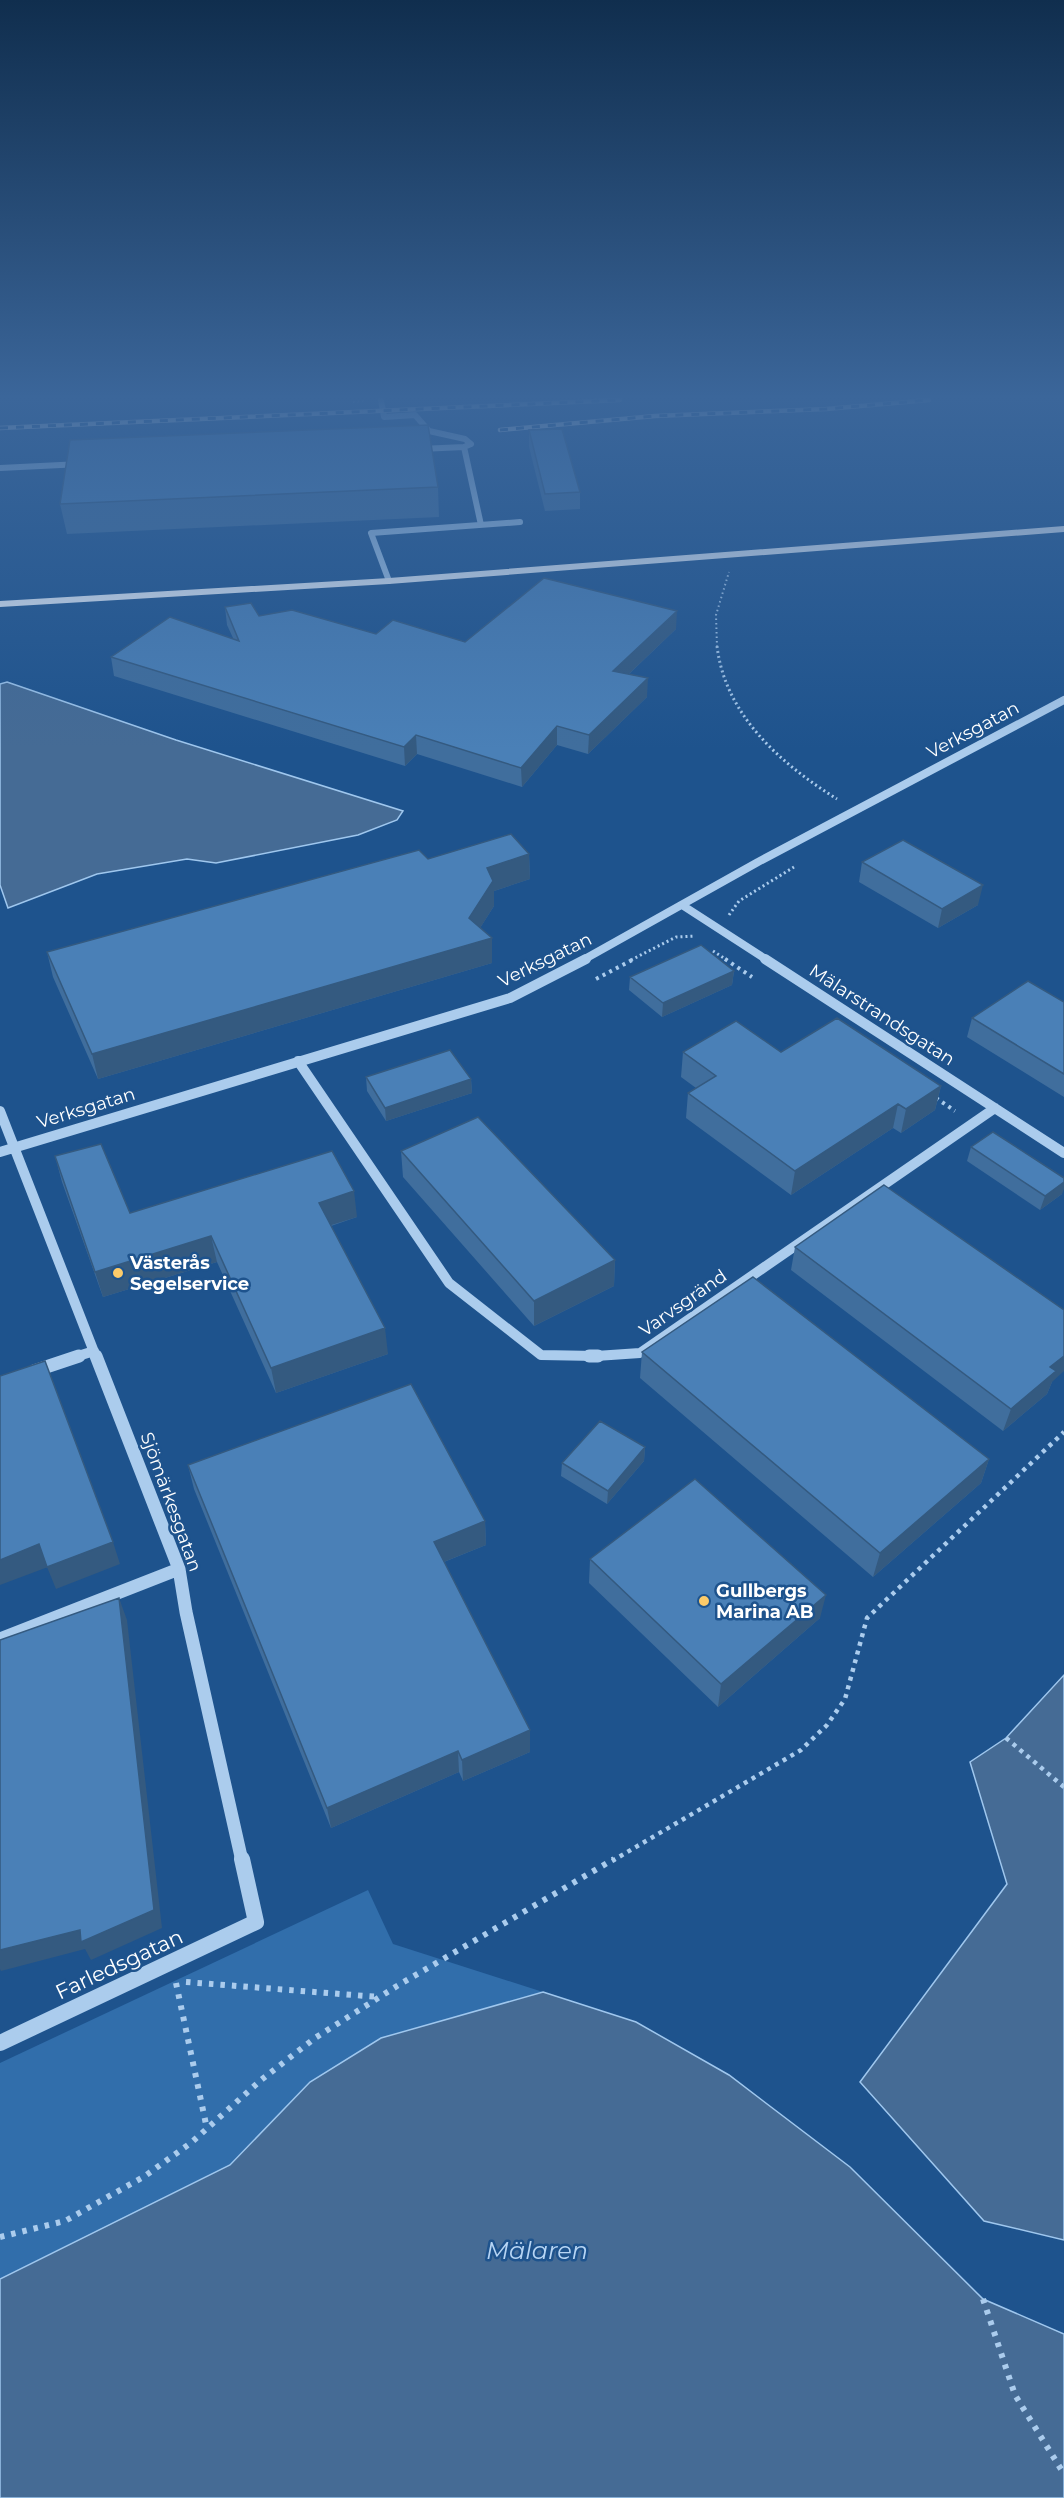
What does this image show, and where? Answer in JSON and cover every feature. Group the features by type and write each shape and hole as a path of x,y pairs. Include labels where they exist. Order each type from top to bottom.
{"main road":[{"path":"0,604 389,581 1064,529"}],"street":[{"path":"479,517 481,525"},
{"path":"389,581 371,533 520,522"},
{"name":"Verksgatan","path":"0,1152 510,998 1064,700"},
{"name":"Mälarstrandsgatan","path":"682,905 1064,1153"},
{"name":"Varvsgränd","path":"298,1061 449,1283 541,1355 596,1356 640,1353 995,1108"},
{"name":"Sjömärkesgatan","path":"0,1111 179,1569 186,1612 256,1922"},
{"path":"21,1376 94,1351"},
{"path":"0,1639 179,1569"},
{"name":"Farledsgatan","path":"0,2043 256,1922"}],"path":[{"path":"730,566 715,619 721,671 733,701 753,729 790,763 829,795 856,811"},
{"path":"713,925 731,914 739,901 785,874"},
{"path":"692,938 702,944"},
{"path":"712,950 760,982"},
{"path":"935,1097 974,1123"},
{"path":"0,2237 65,2221 145,2176 207,2129 261,2080 315,2038 380,1997 801,1750 827,1725 845,1699 867,1618 1064,1432"},
{"path":"1006,1738 1064,1787"},
{"path":"172,1962 207,2129"},
{"path":"176,1981 380,1997"},
{"path":"983,2299 1015,2395 1064,2474"}],"shaded area":[{"path":"368,1890 393,1944 543,1992 381,2038 310,2082 230,2165 0,2279 0,2063"}],"water":[{"path":"7,682 176,740 403,811 397,820 358,835 216,863 187,859 97,874 8,908 0,885 0,684"},
{"path":"1064,1675 1064,2240 984,2221 860,2082 1007,1884 970,1762 1006,1738"},
{"name":"Mälaren","path":"543,1992 636,2022 729,2075 850,2167 983,2299 1064,2334 1064,2498 0,2498 0,2279 230,2165 310,2082 381,2038"}],"building":[{"path":"544,578 677,611 613,671 648,678 589,735 557,726 521,768 416,735 404,747 111,657 170,617 239,641 225,607 251,603 259,616 292,610 376,634 393,620 465,642"},
{"path":"511,834 529,854 487,868 493,881 469,918 492,938 92,1054 47,952 419,850 428,859"},
{"path":"903,840 983,885 942,909 862,862"},
{"path":"701,945 734,971 663,1003 630,977"},
{"path":"1028,981 1064,1002 1064,1074 972,1018"},
{"path":"837,1018 941,1086 906,1109 898,1104 795,1171 688,1093 716,1076 683,1052 736,1021 781,1052"},
{"path":"450,1050 471,1079 385,1108 366,1077"},
{"path":"478,1117 615,1260 534,1301 401,1151"},
{"path":"993,1132 1064,1178 1064,1182 1045,1196 971,1147"},
{"path":"101,1144 130,1213 332,1151 354,1191 319,1203 385,1328 271,1368 211,1236 95,1272 55,1156"},
{"path":"884,1185 1064,1310 1064,1356 1050,1367 1056,1371 1011,1409 795,1247"},
{"path":"753,1277 989,1459 880,1553 642,1352"},
{"path":"45,1361 113,1542 47,1567 39,1544 0,1560 0,1376"},
{"path":"411,1384 485,1521 434,1542 530,1730 462,1760 458,1751 327,1808 188,1465"},
{"path":"600,1421 645,1447 608,1491 562,1463"},
{"name":"Gullbergs Marina AB","path":"695,1479 826,1595 721,1684 590,1559"},
{"path":"119,1598 154,1910 81,1942 80,1930 0,1950 0,1640"}],"place":[{"name":"Västerås Segelservice","path":"118,1273"},
{"name":"Gullbergs Marina AB","path":"704,1601"}]}
